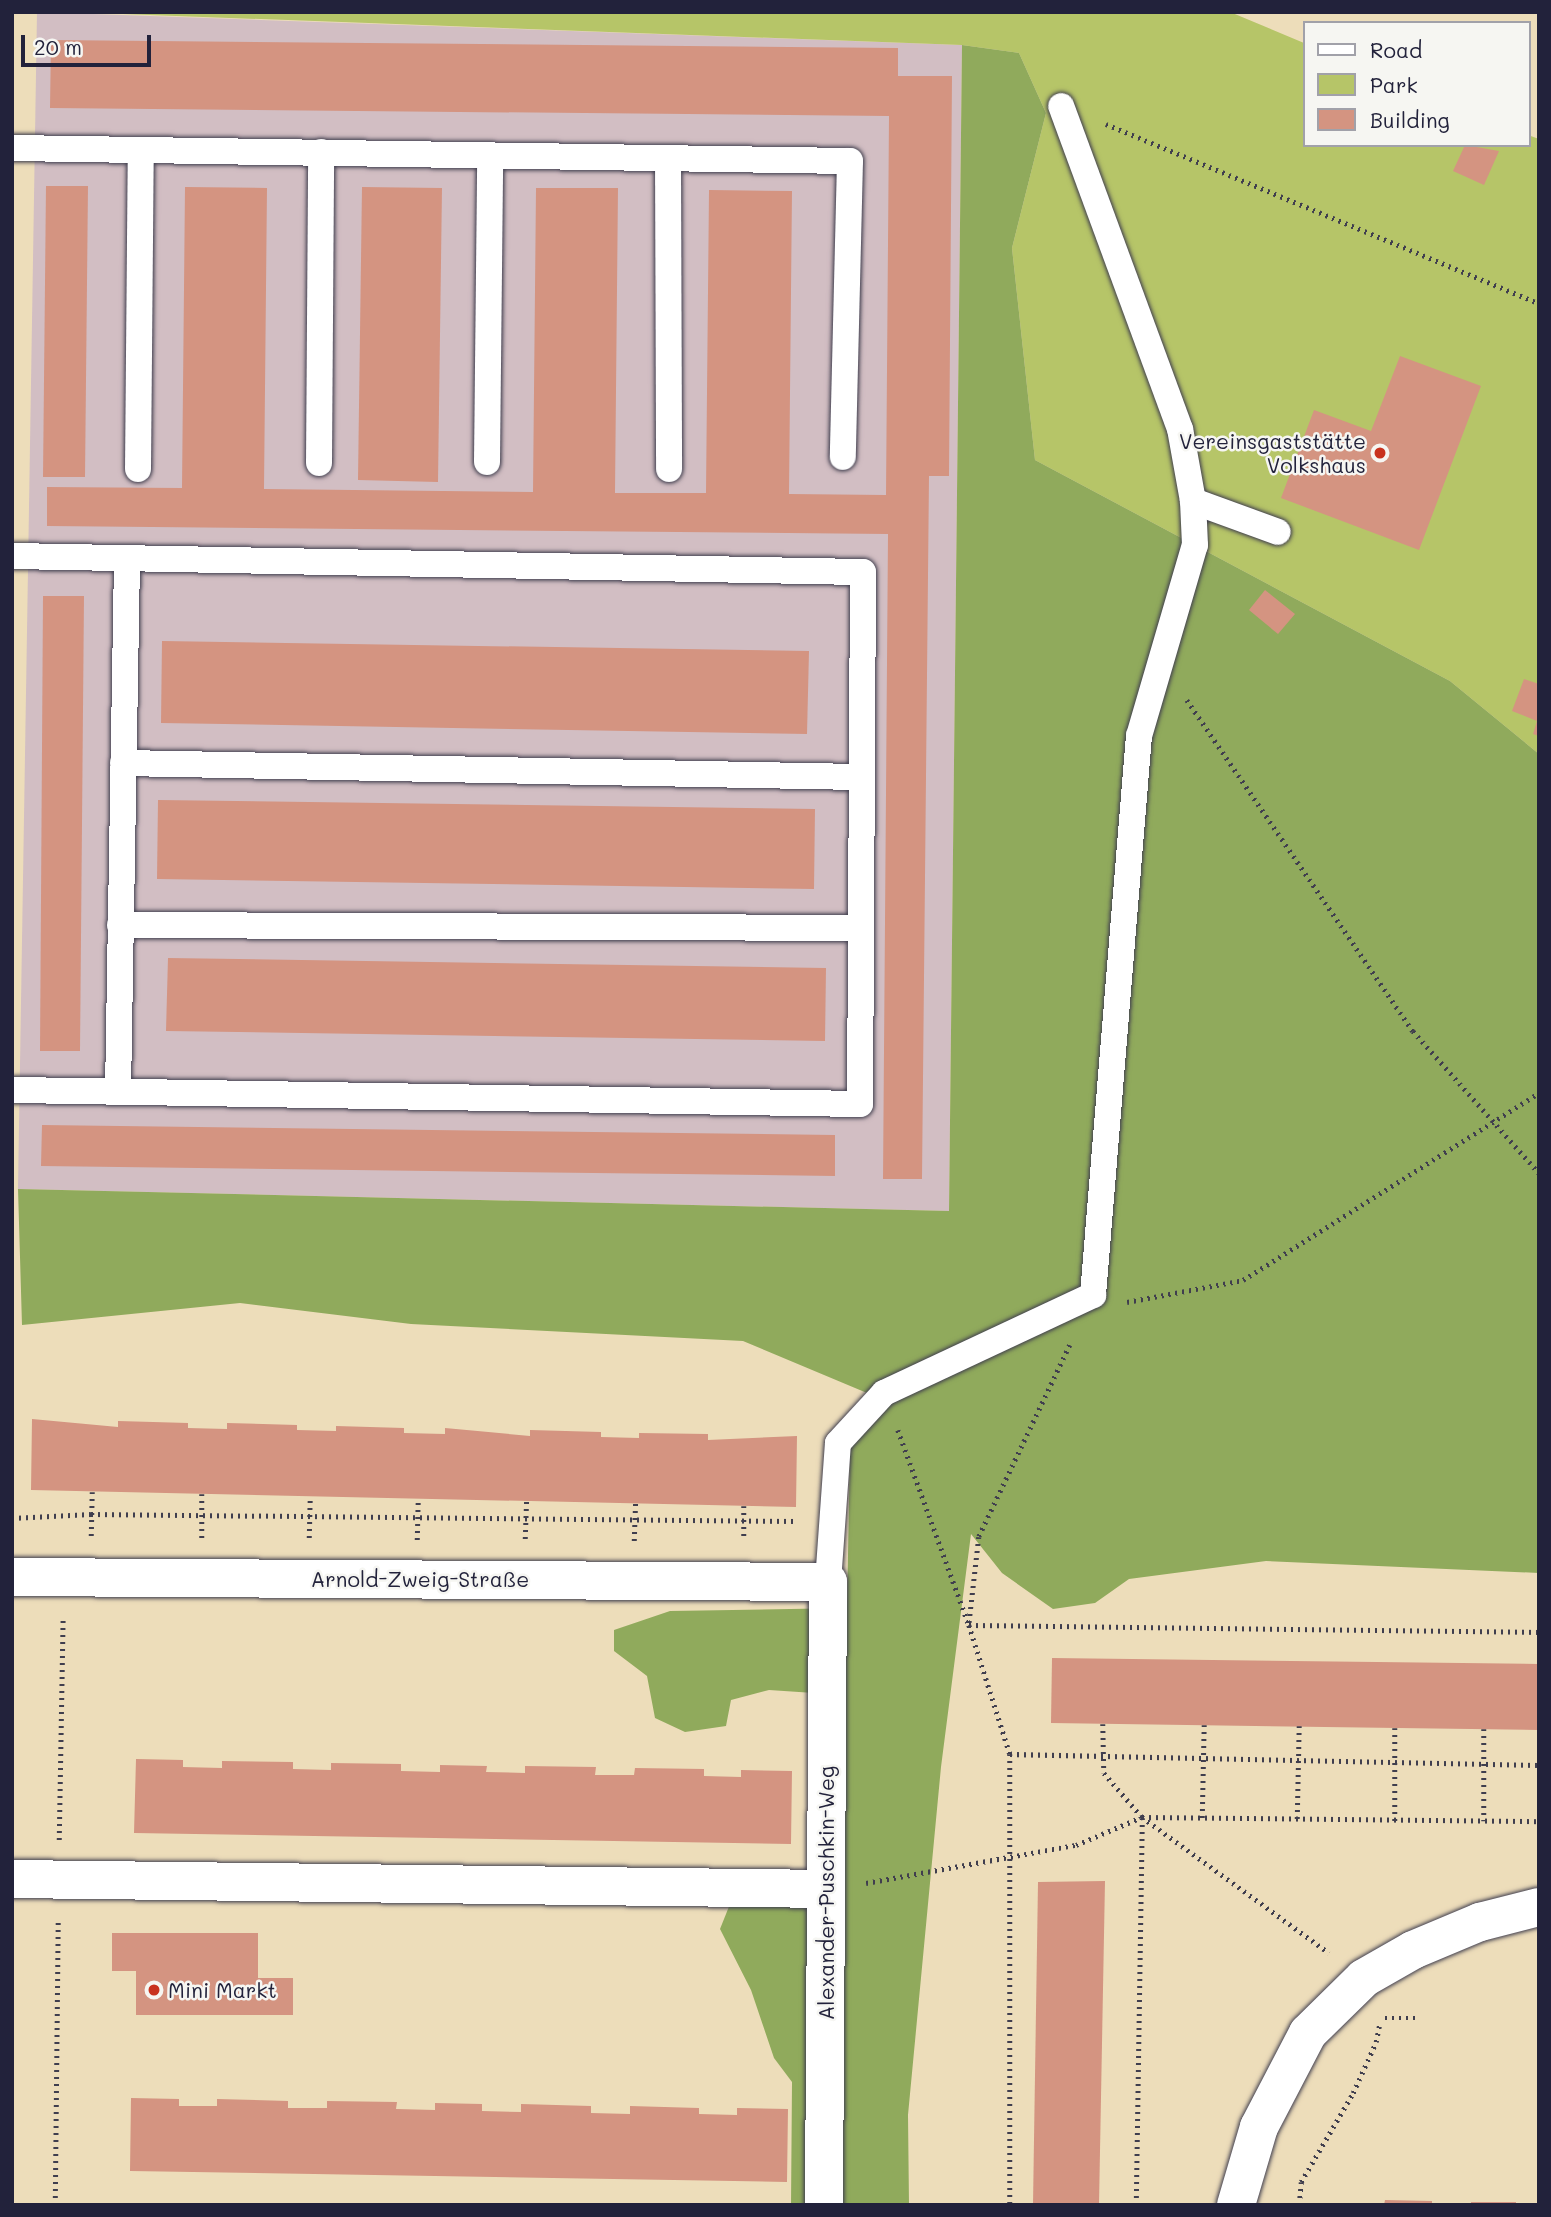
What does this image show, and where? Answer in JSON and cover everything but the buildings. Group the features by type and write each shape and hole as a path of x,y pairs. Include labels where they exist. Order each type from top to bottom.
{"street":[{"name":"Arnold-Zweig-Straße","path":"12,1577 828,1582"},
{"name":"Alexander-Puschkin-Weg","path":"824,2205 828,1582"},
{"path":"12,1879 826,1889"},
{"path":"1236,2205 1259,2127 1308,2033 1364,1978 1413,1950 1480,1923 1539,1907"}],"lane":[{"path":"828,1582 838,1443 884,1393 1093,1295 1139,736 1195,545 1193,501 1180,429 1061,106"},
{"path":"12,148 850,161 843,457"},
{"path":"138,469 141,150"},
{"path":"319,463 321,152"},
{"path":"487,462 491,155"},
{"path":"668,158 669,469"},
{"path":"1193,501 1278,532"},
{"path":"12,556 863,572 860,1104 12,1090"},
{"path":"118,1092 127,558"},
{"path":"123,763 861,777"},
{"path":"120,925 860,928"}],"path":[{"path":"1061,106 1539,303"},
{"path":"1163,656 1199,724 1405,1020 1492,1123 1539,1173"},
{"path":"970,1625 979,1537 1093,1295 1122,1303 1243,1280 1539,1093"},
{"path":"884,1393 970,1625 1010,1754 1010,2205"},
{"path":"12,1518 91,1514 832,1521"},
{"path":"970,1625 1539,1632"},
{"path":"1103,1724 1104,1773 1142,1817 1364,1978 1382,2007 1376,2042 1353,2093 1301,2182 1299,2205"},
{"path":"1202,1818 1204,1725"},
{"path":"1297,1819 1298,1726"},
{"path":"1395,1728 1395,1821"},
{"path":"1484,1729 1484,1821"},
{"path":"1010,1754 1539,1765"},
{"path":"826,1889 1076,1845 1142,1817 1539,1821"},
{"path":"1136,2205 1142,1817"},
{"path":"1380,2018 1416,2018"}],"shaded area":[{"path":"37,12 962,45 949,1211 18,1189"}],"green space":[{"path":"70,12 1230,12 1302,42 1302,147 1530,147 1530,136 1539,139 1539,754 1450,681 1035,460 1012,248 1046,113 1019,53 962,45"},
{"path":"962,45 1019,53 1046,113 1012,248 1035,460 1450,681 1539,754 1539,1573 1266,1561 1129,1579 1095,1603 1053,1609 1002,1573 971,1534 941,1767 908,2115 909,2205 791,2205 792,2082 774,2058 751,1990 720,1929 730,1904 843,1905 844,1695 769,1690 731,1700 726,1726 685,1732 655,1718 647,1676 614,1651 614,1630 670,1611 847,1608 850,1449 867,1393 743,1341 411,1324 240,1303 22,1325 18,1189 949,1211"}],"place":[{"name":"Vereinsgaststätte Volkshaus","path":"1380,453"},
{"name":"Mini Markt","path":"154,1990"}]}
